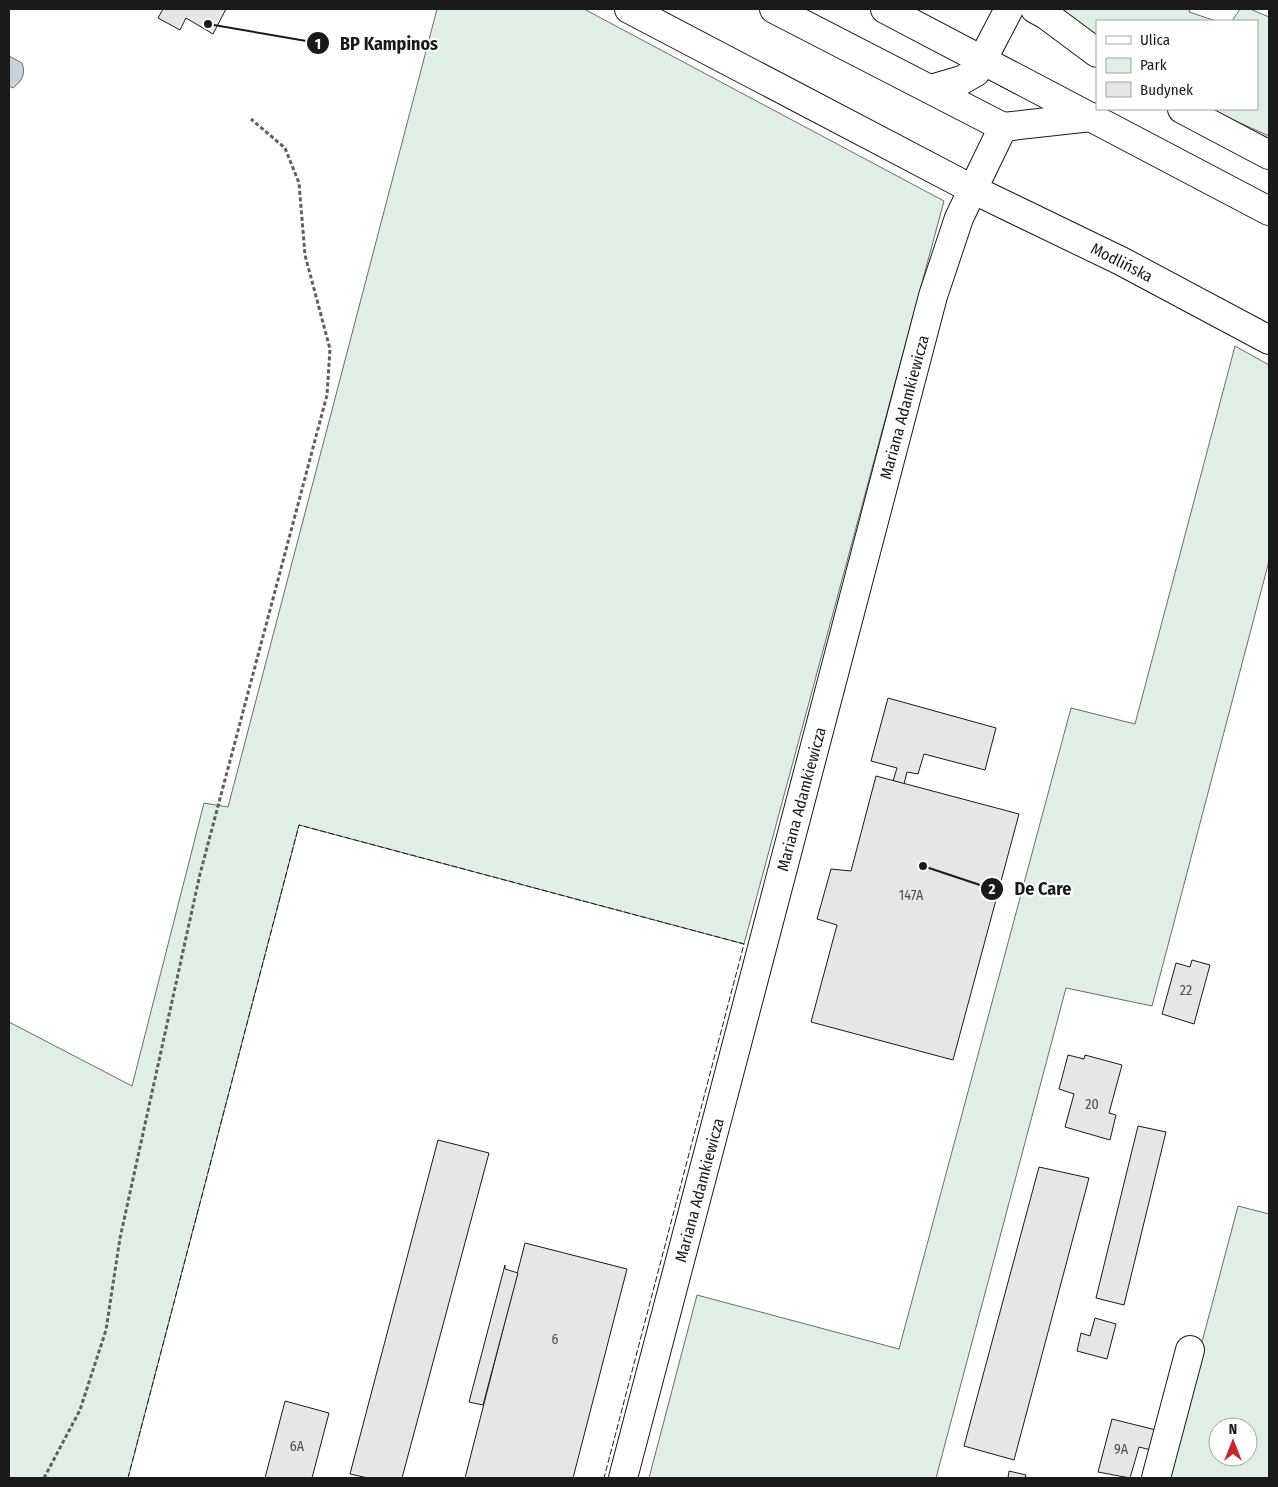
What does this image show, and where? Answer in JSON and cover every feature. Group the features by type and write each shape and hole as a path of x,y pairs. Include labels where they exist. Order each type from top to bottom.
{"main road":[{"name":"Modlińska","path":"629,9 972,189 1121,261 1269,340"},
{"path":"774,9 1003,127 1091,117"},
{"path":"885,9 1269,211"},
{"path":"931,89 962,80 976,72 984,60 1009,9"},
{"path":"1035,9 1096,52"},
{"path":"1184,110 1269,155"},
{"name":"Mariana Adamkiewicza","path":"623,1478 933,296 959,218 1003,127"},
{"path":"1156,1478 1190,1350"}],"path":[{"path":"44,1478 80,1410 106,1330 120,1238 200,874 327,395 330,348 305,255 299,183 285,148 251,119"}],"green space":[{"path":"437,9 584,9 944,201 744,944 299,825 128,1478 9,1478 9,1022 132,1086 204,803 228,807"},
{"path":"1061,9 1190,9 1189,12 1213,20 1096,20 1096,36"},
{"path":"1240,9 1250,9 1269,17 1269,136 1211,110 1258,110 1258,20 1233,20"},
{"path":"1235,346 1269,365 1269,561 1152,1006 1066,988 936,1478 649,1478 697,1295 899,1349 1071,708 1135,724"},
{"path":"1238,1206 1269,1214 1269,1478 1166,1478"}],"shaded area":[{"path":"9,56 22,63 24,71 19,83 13,88 9,86"}],"building":[{"path":"163,9 226,9 213,34 186,18 180,30 158,18"},
{"path":"888,698 996,728 985,770 924,754 918,774 907,772 904,784 893,781 897,768 871,761"},
{"path":"876,776 1019,814 953,1060 811,1022 837,925 817,919 831,869 851,871"},
{"path":"1192,960 1210,965 1194,1024 1162,1014 1176,963 1190,967"},
{"path":"1068,1055 1084,1059 1085,1055 1122,1065 1109,1113 1116,1115 1110,1140 1065,1127 1074,1094 1059,1089"},
{"path":"1138,1126 1166,1132 1124,1305 1096,1298"},
{"path":"438,1140 489,1153 402,1478 368,1478 350,1474"},
{"path":"1039,1167 1089,1178 1014,1460 964,1446"},
{"path":"525,1243 627,1269 573,1478 465,1478"},
{"path":"505,1265 505,1269 518,1273 483,1405 469,1402"},
{"path":"1095,1318 1116,1324 1107,1359 1077,1351 1081,1333 1090,1336"},
{"path":"285,1401 329,1413 312,1478 265,1478"},
{"path":"1112,1419 1156,1430 1151,1450 1139,1447 1130,1478 1098,1472"},
{"path":"1009,1471 1026,1475 1025,1478 1008,1478"}],"fence":[{"path":"128,1478 299,825 744,944 604,1478"}],"place":[{"name":"BP Kampinos","path":"208,24"},
{"name":"De Care","path":"923,866"}]}
